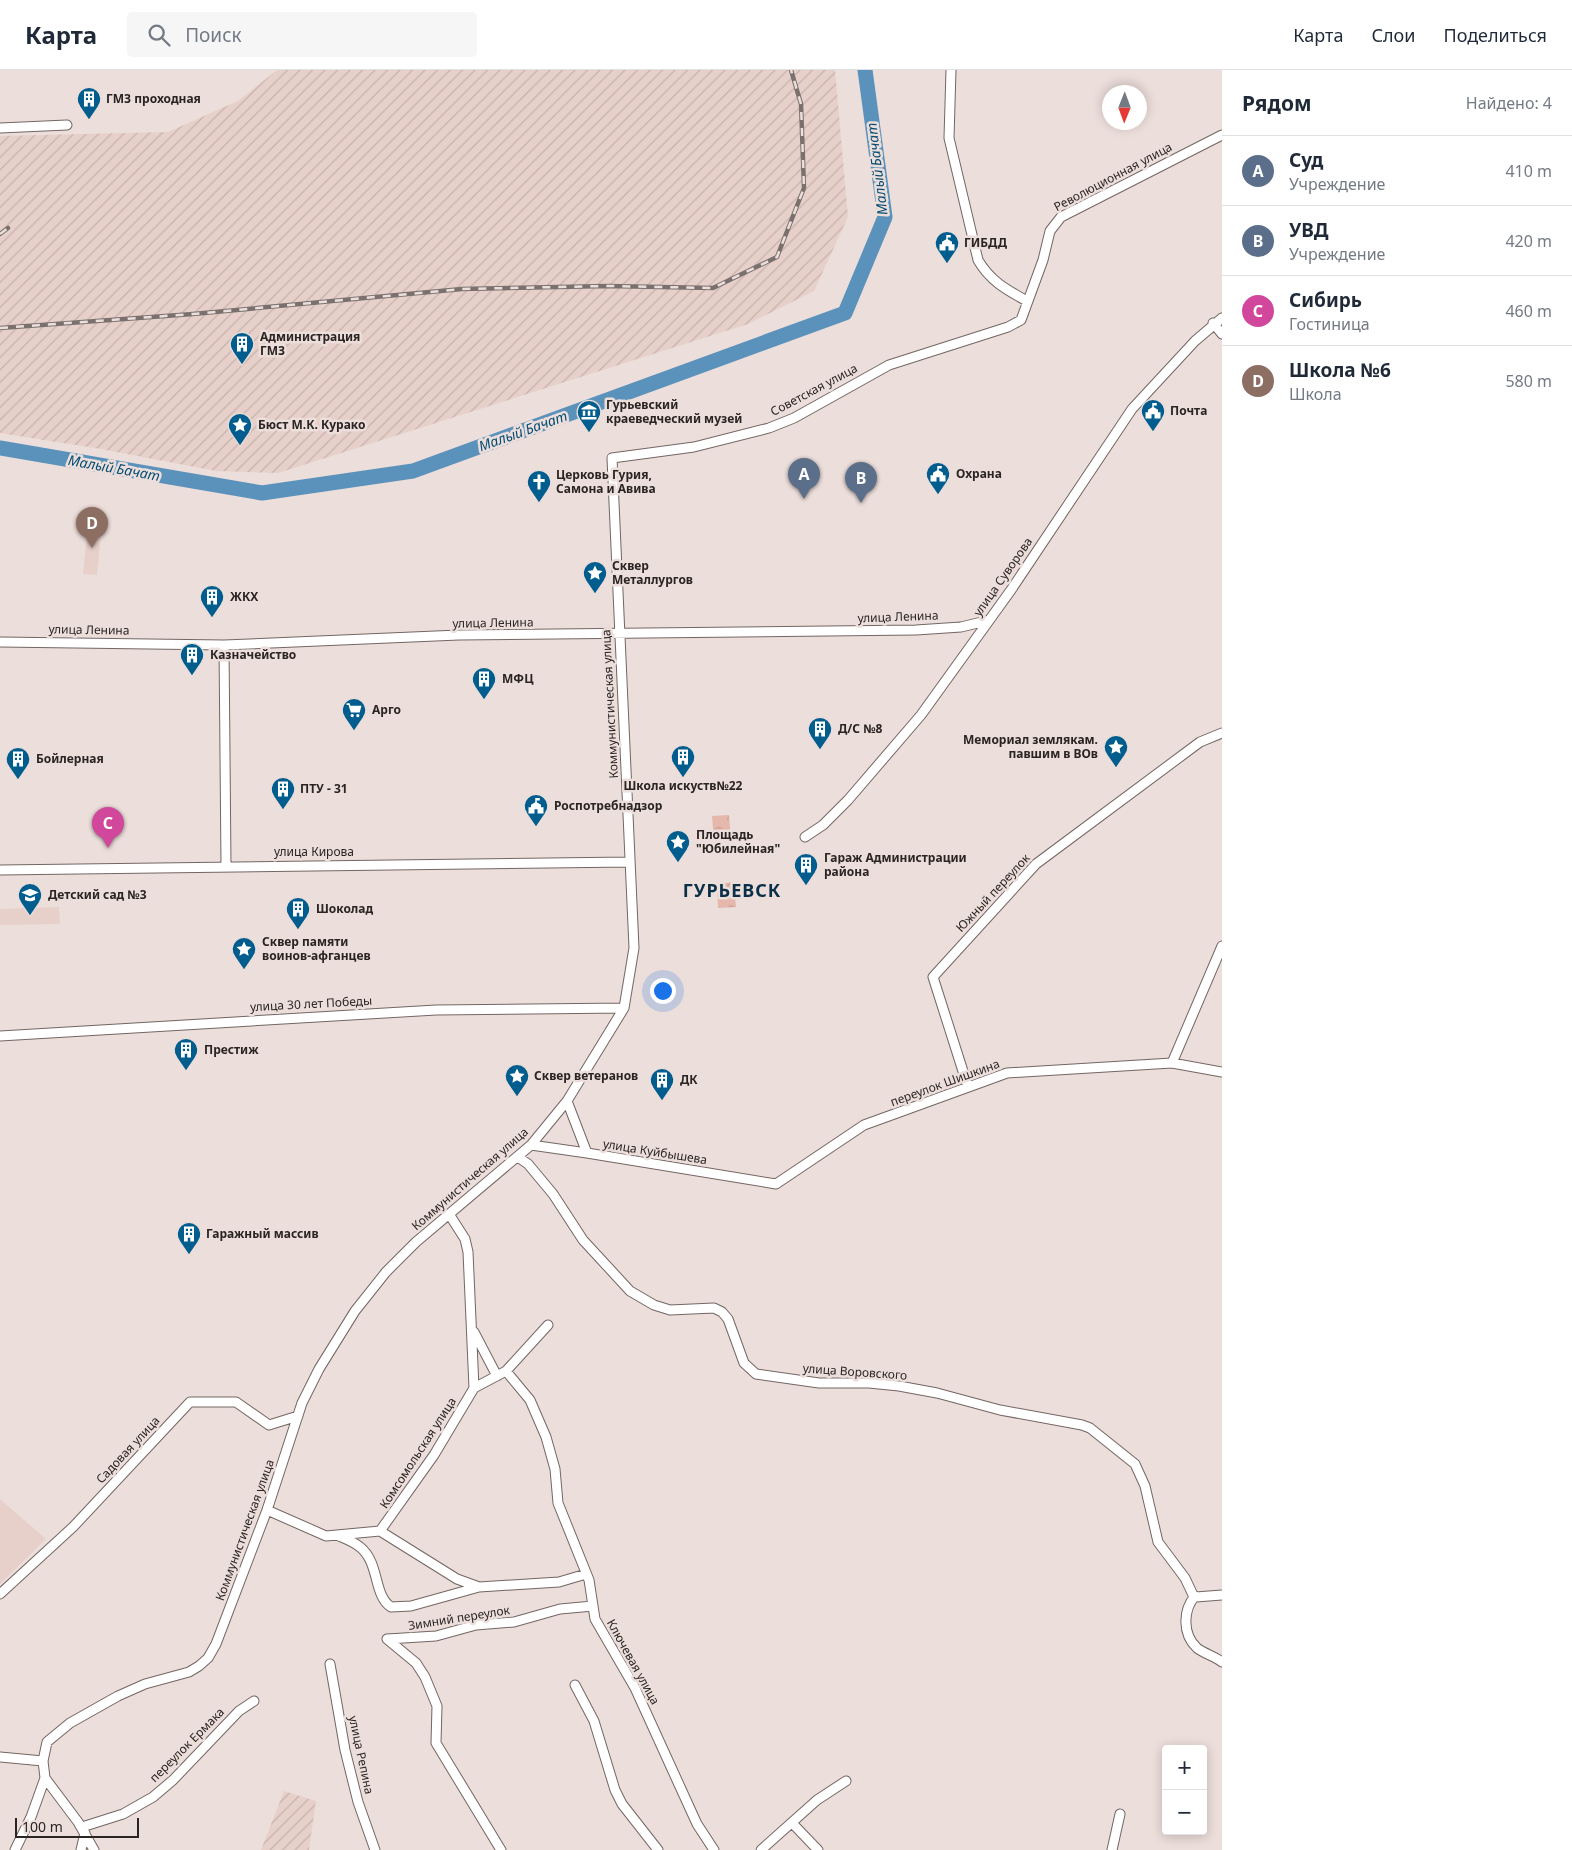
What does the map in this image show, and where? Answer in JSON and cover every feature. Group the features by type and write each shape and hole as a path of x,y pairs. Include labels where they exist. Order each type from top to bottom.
{"street":[{"path":"951,70 949,138 978,260 984,272 996,283 1027,301"},
{"path":"0,128 67,125"},
{"name":"Революционная улица","path":"1021,320 1050,231 1061,217 1222,135"},
{"name":"улица Суворова","path":"805,837 823,825 878,767 934,698 986,621 1011,590 1132,409 1214,323 1222,318"},
{"name":"Советская улица","path":"612,458 694,447 769,428 794,418 888,365 1008,327 1021,320"},
{"path":"1214,323 1222,334"},
{"name":"Коммунистическая улица","path":"43,1761 48,1742 89,1711 145,1684 190,1672 208,1658 216,1644 267,1510 298,1416 319,1369 355,1311 386,1272 449,1214 531,1145 567,1101 624,1008 634,948 612,458"},
{"name":"улица Ленина","path":"0,642 224,645 459,635 916,630 961,627 986,621"},
{"path":"224,645 226,866"},
{"name":"Южный переулок","path":"968,1087 933,977 1036,864 1200,742 1222,733"},
{"name":"улица Кирова","path":"0,870 629,862"},
{"path":"1172,1063 1222,946"},
{"name":"улица 30 лет Победы","path":"0,1036 436,1010 624,1008"},
{"name":"переулок Шишкина","path":"776,1184 864,1125 1007,1073 1172,1063 1222,1072"},
{"name":"улица Куйбышева","path":"567,1101 587,1153 776,1184"},
{"path":"531,1145 587,1153"},
{"name":"улица Воровского","path":"518,1157 528,1164 553,1194 583,1240 630,1291 654,1306 670,1310 714,1308 722,1312 728,1319 744,1363 756,1374 820,1383 869,1383 900,1386 937,1393 1000,1410 1082,1425 1097,1433 1135,1464 1143,1481 1158,1542 1185,1578 1195,1596"},
{"path":"449,1214 467,1245 474,1388 506,1371 548,1325"},
{"path":"472,1328 497,1376"},
{"name":"Ключевая улица","path":"506,1371 521,1386 538,1415 553,1460 558,1503 586,1574 596,1619 651,1721 697,1824 714,1850"},
{"name":"Комсомольская улица","path":"380,1531 434,1455 474,1388"},
{"name":"Садовая улица","path":"0,1594 73,1527 190,1402 236,1402 269,1425 298,1416"},
{"path":"267,1510 319,1534 338,1536 380,1531 457,1579 479,1587"},
{"path":"338,1536 355,1543 366,1553 376,1572 382,1599 391,1607 411,1606 479,1587 559,1582 586,1574"},
{"path":"1222,1595 1195,1596 1188,1605 1185,1614 1190,1638 1203,1652 1222,1662"},
{"name":"Зимний переулок","path":"501,1850 436,1743 437,1706 425,1677 416,1663 387,1640 436,1636 476,1625 514,1622 560,1609 593,1606"},
{"name":"улица Репина","path":"330,1664 345,1750 358,1802 375,1850"},
{"path":"574,1685 594,1721 618,1797 658,1850"},
{"name":"переулок Ермака","path":"83,1830 123,1814 153,1797 239,1711 254,1701"},
{"path":"0,1757 43,1761 45,1778 31,1817 15,1850"},
{"path":"45,1778 83,1830 94,1850"},
{"path":"761,1850 793,1824 817,1800 846,1781"},
{"path":"1112,1850 1120,1814"},
{"path":"793,1824 818,1850"},
{"path":"81,1850 83,1830"}],"shaded area":[{"path":"277,70 835,70 848,217 814,291 748,324 278,473 216,471 101,449 0,433 0,136 168,132 238,101"},
{"path":"88,522 102,523 97,575 83,574"},
{"name":"Детский сад №3","path":"59,907 60,924 0,925 0,909"},
{"path":"0,1499 46,1539 0,1584"},
{"path":"284,1791 316,1801 309,1850 261,1850"}],"green space":[{"path":"729,815 731,839 714,841 712,816"},
{"path":"734,882 736,907 718,908 717,884"}],"waterway":[{"name":"Малый Бачат","path":"0,448 262,493 413,471 845,313 885,217 865,70"}],"railway":[{"path":"0,328 193,314 462,289 608,286 713,288 777,257 804,188 801,104 791,70"},
{"path":"0,234 8,228"}],"place":[{"name":"ГМЗ проходная","path":"89,120"},
{"name":"ГИБДД","path":"947,264"},
{"name":"Администрация ГМЗ","path":"242,365"},
{"name":"Почта","path":"1153,432"},
{"name":"Гурьевский краеведческий музей","path":"589,433"},
{"name":"Бюст М.К. Курако","path":"240,446"},
{"name":"Охрана","path":"938,495"},
{"name":"Суд","path":"804,499"},
{"name":"Церковь Гурия, Самона и Авива","path":"539,503"},
{"name":"УВД","path":"861,503"},
{"name":"Школа №6","path":"92,548"},
{"name":"Сквер Металлургов","path":"595,594"},
{"name":"ЖКХ","path":"212,618"},
{"name":"Казначейство","path":"192,676"},
{"name":"МФЦ","path":"484,700"},
{"name":"Арго","path":"354,731"},
{"name":"Д/С №8","path":"820,750"},
{"name":"Мемориал землякам. павшим в ВОв","path":"1116,768"},
{"name":"Школа искуств№22","path":"683,778"},
{"name":"Бойлерная","path":"18,780"},
{"name":"ПТУ - 31","path":"283,810"},
{"name":"Роспотребнадзор","path":"536,827"},
{"name":"Сибирь","path":"108,848"},
{"name":"Площадь \"Юбилейная\"","path":"678,863"},
{"name":"Гараж Администрации района","path":"806,886"},
{"name":"Детский сад №3","path":"30,916"},
{"name":"Шоколад","path":"298,930"},
{"name":"Сквер памяти воинов-афганцев","path":"244,970"},
{"name":"Престиж","path":"186,1071"},
{"name":"Сквер ветеранов","path":"517,1097"},
{"name":"ДК","path":"662,1101"},
{"name":"Гаражный массив","path":"189,1255"}],"district":[{"name":"ГУРЬЕВСК","path":"732,891"}]}
